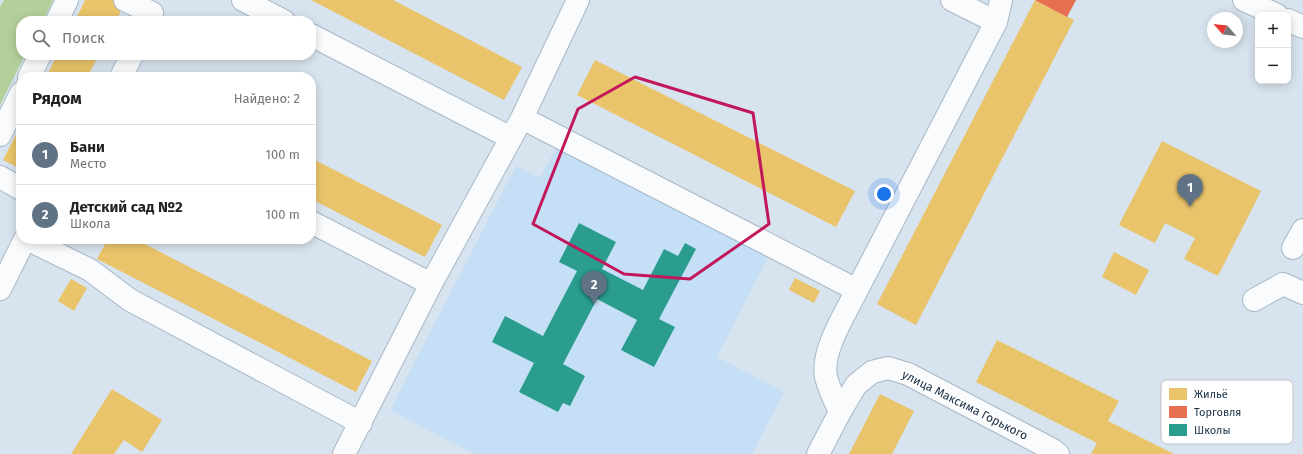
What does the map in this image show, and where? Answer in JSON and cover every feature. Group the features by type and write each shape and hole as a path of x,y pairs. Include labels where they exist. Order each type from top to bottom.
{"street":[{"path":"59,16 67,0"},
{"path":"125,0 153,11"},
{"path":"243,0 274,16"},
{"path":"344,454 431,284 522,118 578,0"},
{"path":"952,0 996,22"},
{"path":"840,412 826,376 827,351 996,22 1000,0"},
{"path":"1244,0 1270,12"},
{"path":"1291,21 1303,27"},
{"path":"316,38 511,138"},
{"path":"32,72 38,60"},
{"path":"124,72 130,60"},
{"path":"0,135 16,103"},
{"path":"522,118 857,290"},
{"path":"0,177 16,186"},
{"path":"316,225 431,284"},
{"path":"0,289 23,244"},
{"path":"36,244 90,270 130,300 361,423"},
{"path":"1254,300 1283,284 1303,293"},
{"name":"улица Максима Горького","path":"818,454 856,385 872,372 888,368 908,374 1046,446 1058,454"}],"highlighted area":[{"path":"635,77 753,113 769,224 690,279 624,274 533,224 578,109"}],"shaded area":[{"path":"560,141 771,251 717,357 784,392 752,454 474,454 390,410 516,166 540,178"}],"green space":[{"path":"4,0 53,0 45,16 16,16 16,60 22,60 0,105 0,7"}],"building: Жильё":[{"path":"85,0 119,0 125,3 118,16 77,16"},
{"path":"311,0 393,0 522,67 504,100"},
{"path":"1035,0 1074,20 916,325 877,304"},
{"path":"54,60 96,60 90,72 48,72"},
{"path":"595,60 855,191 836,227 577,95"},
{"path":"16,135 16,166 3,160"},
{"path":"1162,141 1261,191 1218,276 1184,259 1195,238 1165,223 1155,243 1119,225"},
{"path":"316,161 442,225 425,257 316,202"},
{"path":"105,244 145,244 372,361 356,392 97,259"},
{"path":"1114,252 1149,270 1136,295 1102,277"},
{"path":"795,278 820,291 814,303 789,290"},
{"path":"71,279 87,288 74,311 58,301"},
{"path":"997,340 1119,401 1108,421 1174,454 1091,454 1097,443 976,382"},
{"path":"112,389 162,420 142,452 124,440 114,454 71,454"},
{"path":"880,394 914,411 892,454 849,454"}],"building: Торговля":[{"path":"1035,0 1076,0 1067,17"}],"building: Школы":[{"path":"579,223 616,242 602,269 643,290 664,249 678,256 685,243 696,249 659,319 675,327 654,367 621,350 637,320 597,299 563,364 585,376 570,406 563,403 558,412 519,392 534,363 492,342 505,316 543,336 577,271 559,262"}],"place":[{"name":"Бани","path":"1190,207"},
{"name":"Детский сад №2","path":"594,304"}]}
